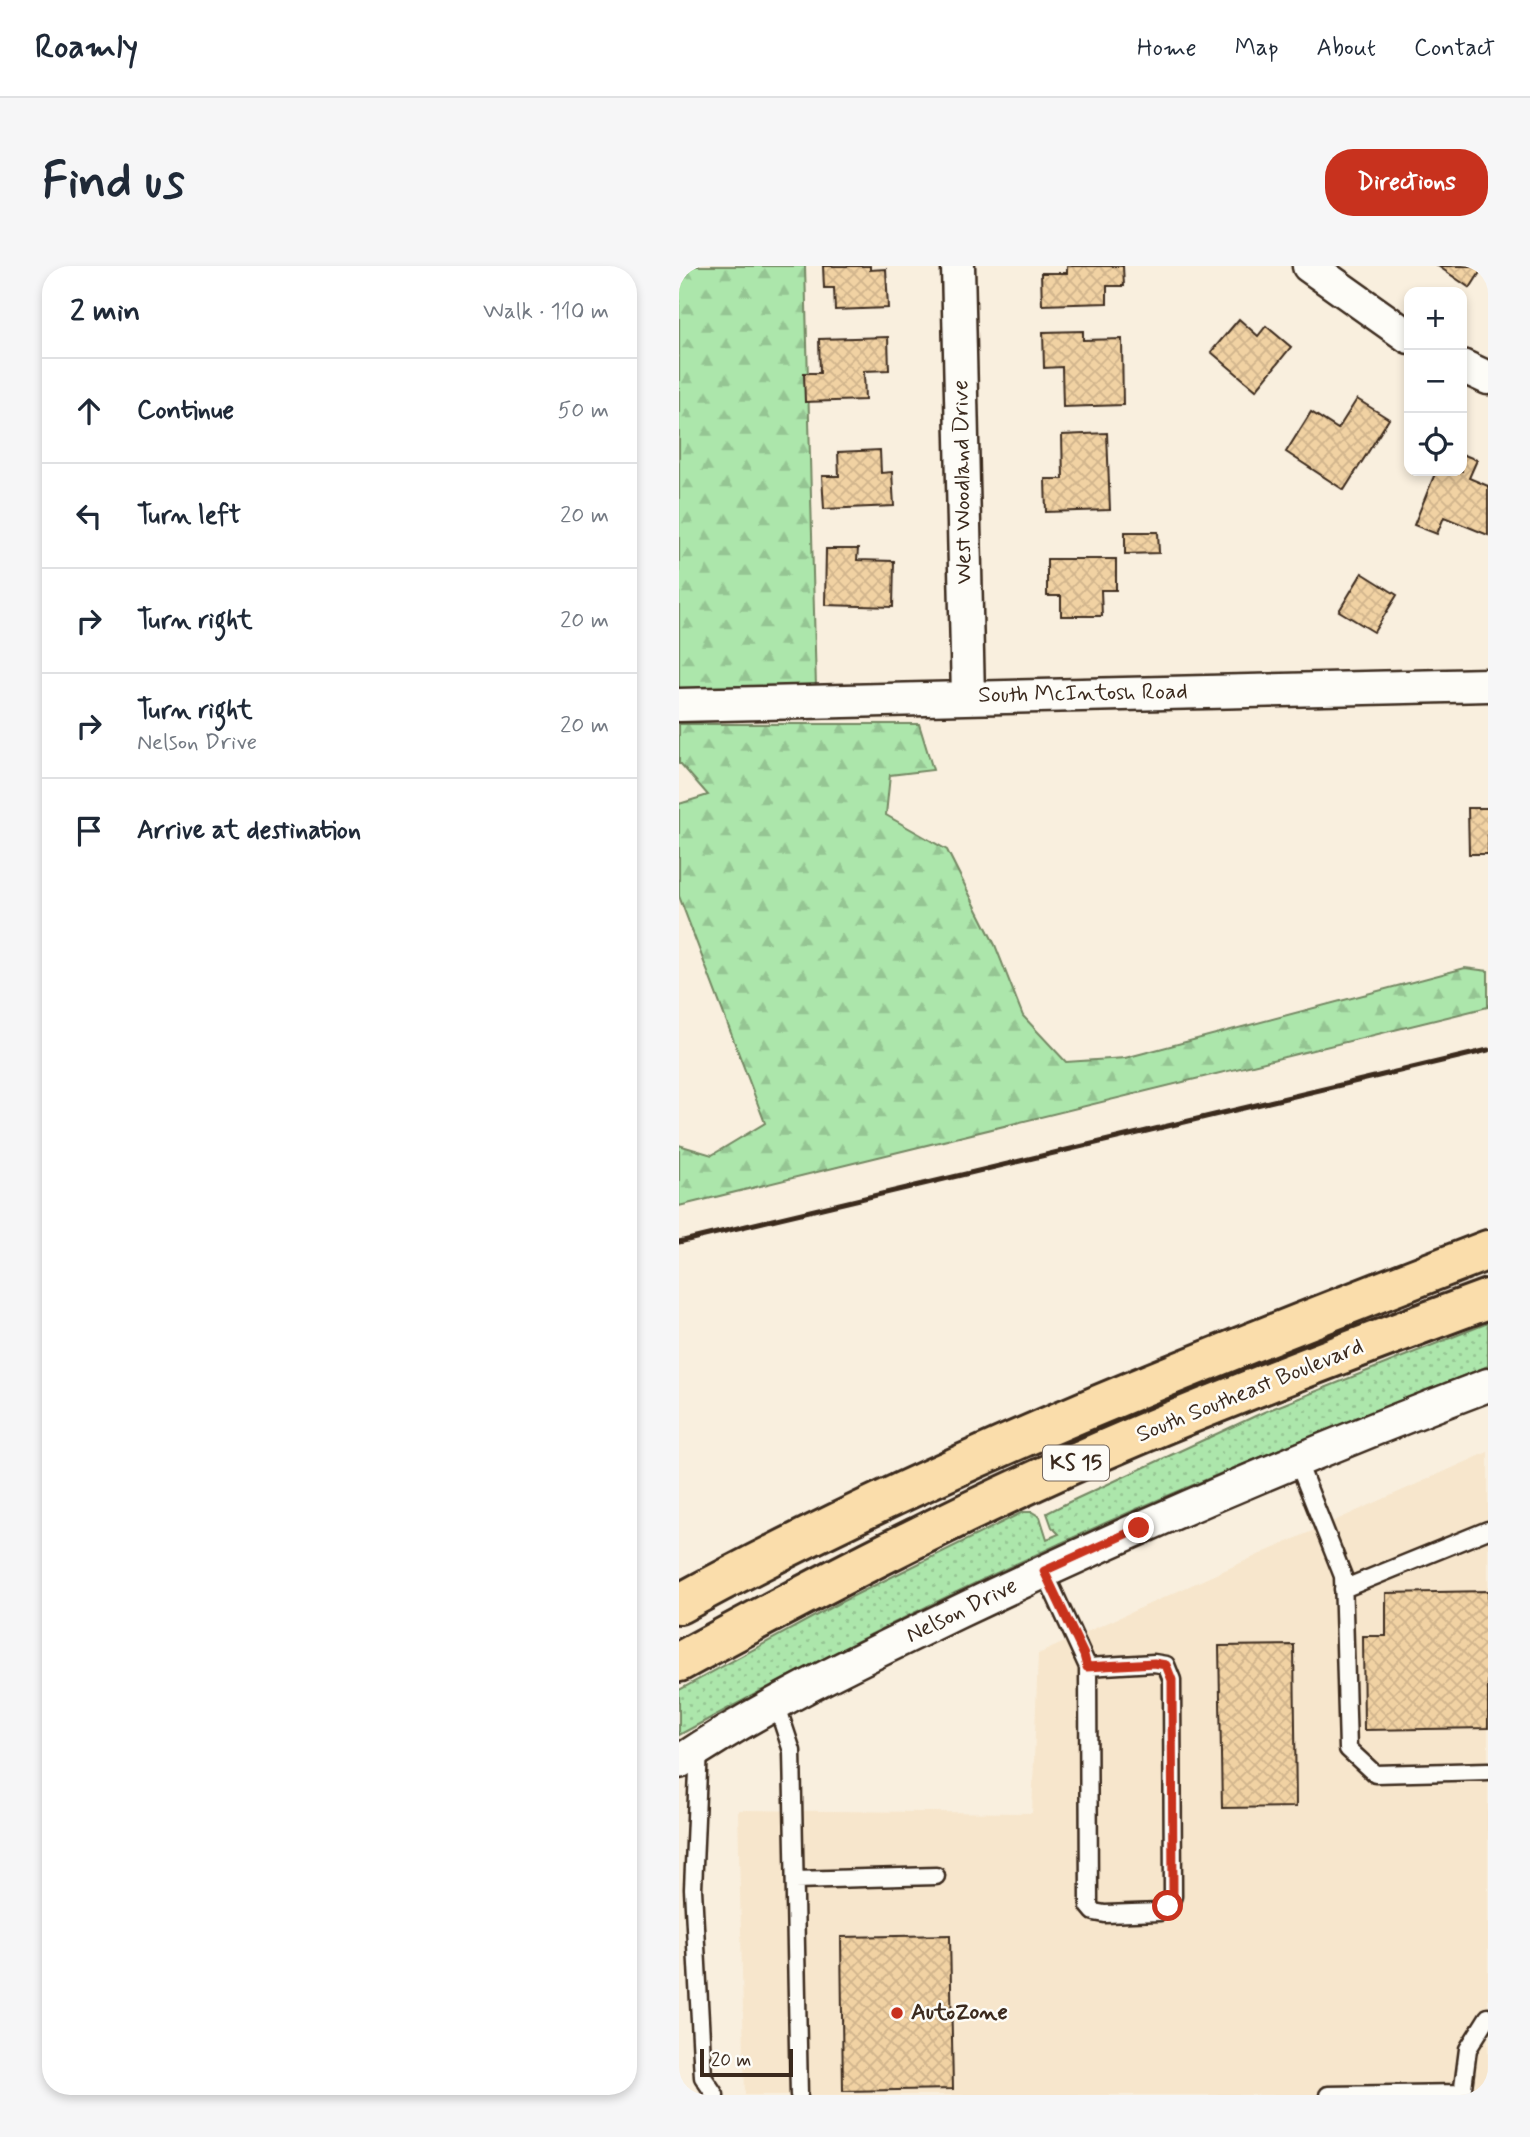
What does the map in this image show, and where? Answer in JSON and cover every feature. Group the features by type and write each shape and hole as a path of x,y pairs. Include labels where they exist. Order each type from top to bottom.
{"main road":[{"name":"South Southeast Boulevard","path":"679,1604 836,1524 1086,1409 1214,1356 1488,1250"},
{"name":"South Southeast Boulevard","path":"679,1661 801,1595 954,1519 1133,1437 1488,1299"}],"street":[{"name":"West Woodland Drive","path":"958,266 968,697"},
{"path":"1309,266 1404,333"},
{"path":"1467,368 1488,378"},
{"name":"South McIntosh Road","path":"679,705 1488,685"},
{"name":"Nelson Drive","path":"689,1755 776,1703 1044,1571 1297,1460 1488,1385"}],"lane":[{"path":"1297,1460 1342,1576 1347,1749 1375,1774 1488,1771"},
{"path":"1343,1589 1488,1530"},
{"path":"1044,1571 1084,1655 1087,1667 1089,1906 1094,1912 1105,1914 1160,1912 1168,1906 1173,1896 1172,1680 1166,1665 1154,1663 1087,1667"},
{"path":"776,1703 792,1751 799,2095"},
{"path":"689,1755 703,2077 715,2095"},
{"path":"795,1880 936,1876"},
{"path":"1328,2095 1462,2094 1468,2049 1488,2017"}],"shaded area":[{"path":"1488,1452 1488,2095 745,2095 738,1810 1032,1813 1038,1654"}],"green space":[{"path":"679,266 805,266 816,688 679,690"},
{"path":"679,724 919,724 933,770 890,775 886,815 947,850 995,945 1023,1016 1066,1062 1125,1058 1465,968 1488,971 1488,1007 679,1206 679,1145 712,1155 765,1123 679,896 679,804 708,795 679,764"},
{"path":"1488,1323 1488,1366 1234,1468 1066,1541 871,1634 679,1735 679,1690 839,1603 1023,1512 1032,1512 1040,1517 1047,1539 1059,1534 1052,1527 1047,1513 1067,1503 1264,1412"}],"building":[{"path":"823,266 870,266 870,270 886,269 888,308 835,310 834,288 824,288"},
{"path":"1067,266 1123,266 1124,286 1107,286 1107,303 1042,305 1041,273 1067,273"},
{"path":"1438,266 1484,266 1470,288"},
{"path":"1239,319 1258,336 1266,326 1291,347 1256,390 1211,352"},
{"path":"1083,331 1083,340 1122,339 1123,405 1063,407 1062,367 1044,368 1043,332"},
{"path":"888,337 889,370 864,371 865,400 805,402 804,373 820,373 819,339"},
{"path":"1357,399 1389,419 1344,490 1286,452 1311,412 1338,429"},
{"path":"1107,433 1110,510 1046,512 1045,479 1063,479 1062,435"},
{"path":"880,450 881,473 892,472 894,506 824,509 822,476 839,476 838,452"},
{"path":"1467,456 1477,460 1469,478 1488,486 1488,535 1444,517 1437,534 1414,525 1434,476 1467,476"},
{"path":"1125,532 1158,532 1159,553 1125,554"},
{"path":"826,549 858,549 857,560 894,561 893,607 825,605"},
{"path":"1047,559 1116,559 1116,590 1101,590 1102,616 1061,616 1061,596 1047,596"},
{"path":"1362,573 1397,595 1374,632 1339,611"},
{"path":"1468,808 1488,808 1488,854 1469,854"},
{"path":"1488,1591 1488,1728 1364,1730 1363,1636 1386,1636 1386,1593"},
{"path":"1294,1645 1296,1807 1222,1808 1219,1646"},
{"name":"AutoZone","path":"950,1935 953,2089 843,2091 841,1937"}],"railway":[{"path":"679,1242 1488,1050"}],"place":[{"name":"AutoZone","path":"897,2013"}],"route":[{"path":"1139,1528 1044,1571 1084,1655 1087,1667 1154,1663 1166,1665 1169,1671 1172,1680 1173,1896 1168,1906"}]}
